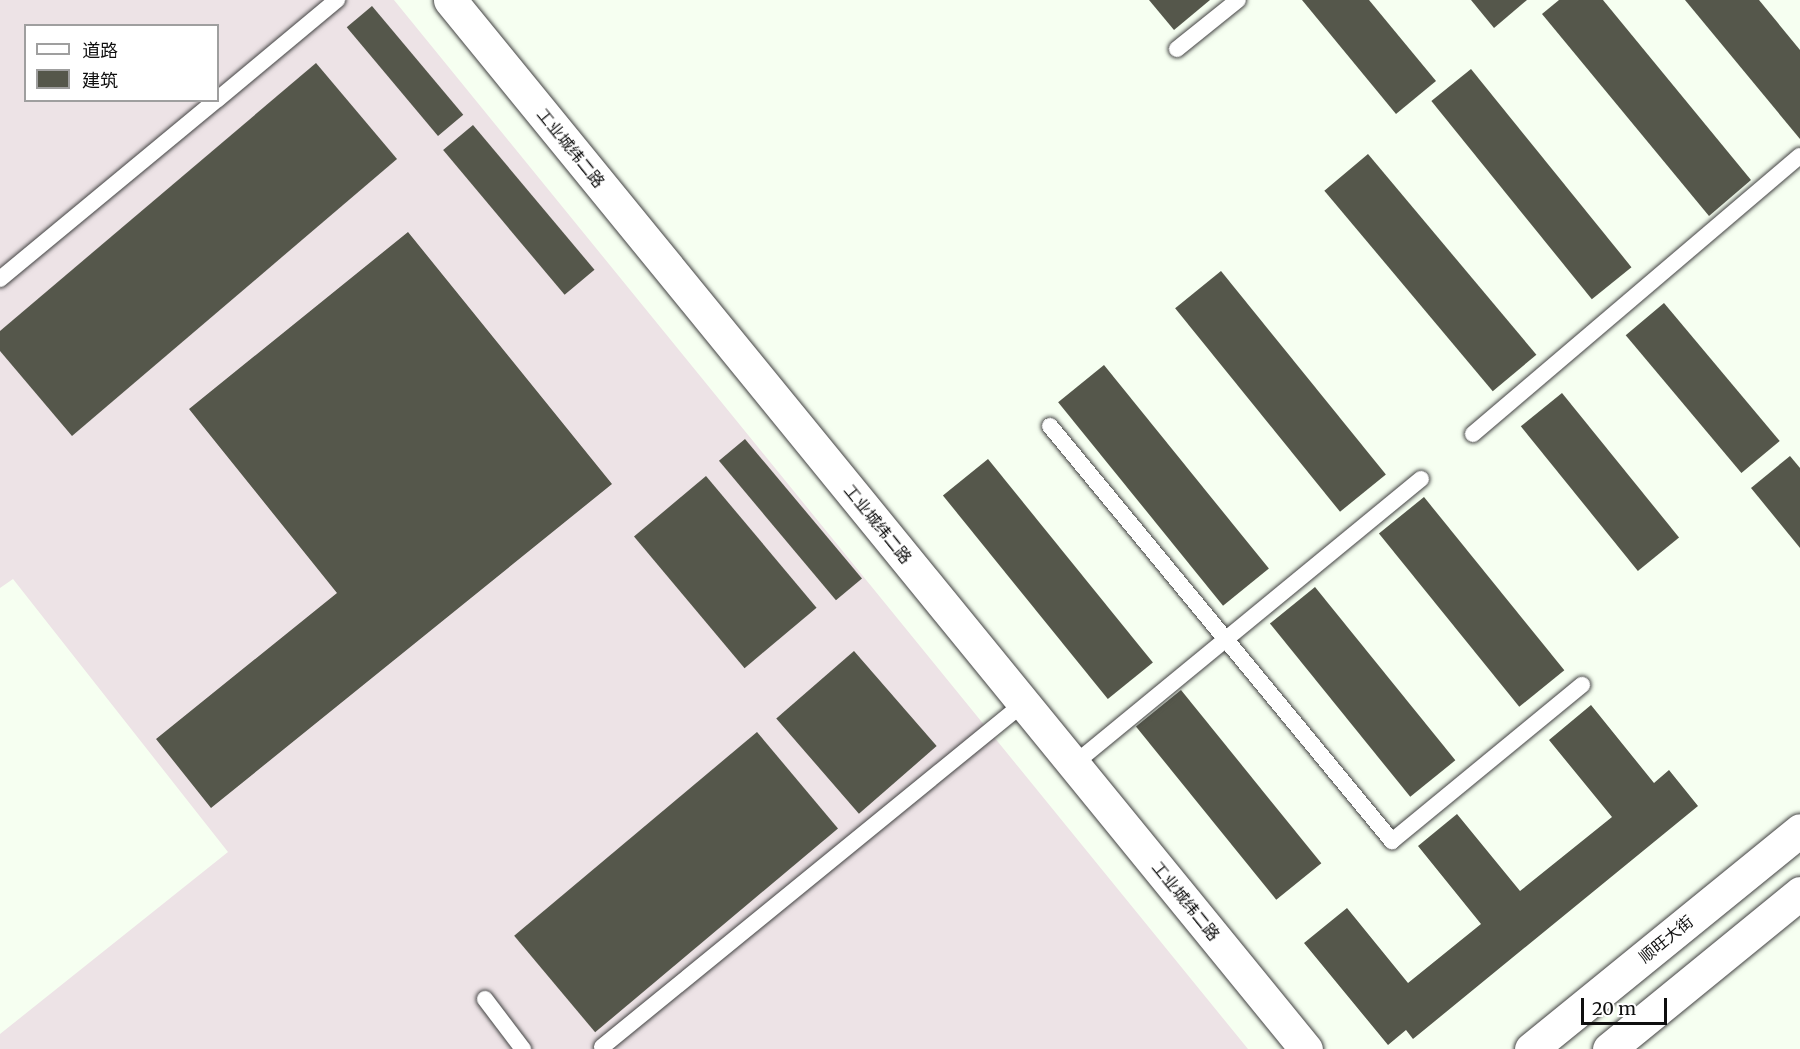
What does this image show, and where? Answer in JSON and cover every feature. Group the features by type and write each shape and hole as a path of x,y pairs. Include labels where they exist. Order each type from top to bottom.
{"street":[{"name":"工业城纬二路","path":"450,0 1306,1049"},
{"name":"顺旺大街","path":"1532,1049 1800,830"},
{"path":"1609,1049 1800,893"}],"lane":[{"path":"219,98 338,0"},
{"path":"1177,49 1238,0"},
{"path":"0,279 215,102"},
{"path":"1473,434 1800,156"},
{"path":"1050,426 1392,841 1582,685"},
{"path":"1074,764 1422,479"},
{"path":"602,1047 1024,703"},
{"path":"485,999 523,1049"}],"shaded area":[{"path":"0,0 394,0 1248,1049 0,1049 0,1034 228,852 13,579 0,588"}],"building":[{"path":"1149,0 1210,0 1174,30"},
{"path":"1302,0 1369,0 1436,81 1396,114"},
{"path":"1471,0 1527,0 1494,28"},
{"path":"1559,0 1603,0 1751,180 1709,216 1542,14"},
{"path":"1685,0 1759,0 1800,50 1800,139"},
{"path":"372,6 463,115 438,136 347,27"},
{"path":"316,63 397,159 72,436 0,351 0,331"},
{"path":"1471,69 1631,267 1592,299 1431,101"},
{"path":"473,125 594,270 565,295 443,150"},
{"path":"1368,154 1536,355 1493,391 1324,191"},
{"path":"408,232 612,484 211,808 156,739 337,593 189,409"},
{"path":"1221,271 1386,475 1340,512 1175,308"},
{"path":"1664,303 1780,441 1741,473 1626,335"},
{"path":"1104,365 1269,569 1223,606 1058,402"},
{"path":"1562,393 1679,538 1638,571 1521,426"},
{"path":"745,439 862,578 836,600 719,461"},
{"path":"1790,456 1800,468 1800,548 1751,488"},
{"path":"988,459 1153,663 1108,699 943,496"},
{"path":"706,476 817,608 745,668 634,536"},
{"path":"1424,497 1564,670 1519,707 1379,534"},
{"path":"1315,587 1455,760 1410,797 1270,624"},
{"path":"854,651 937,746 859,814 776,719"},
{"path":"1181,690 1321,863 1276,900 1136,727"},
{"path":"1591,705 1654,783 1669,770 1698,806 1413,1039 1406,1030 1388,1045 1304,943 1347,908 1408,983 1481,924 1418,846 1457,814 1520,891 1612,817 1549,740"},
{"path":"757,732 838,829 595,1032 514,936"}]}
